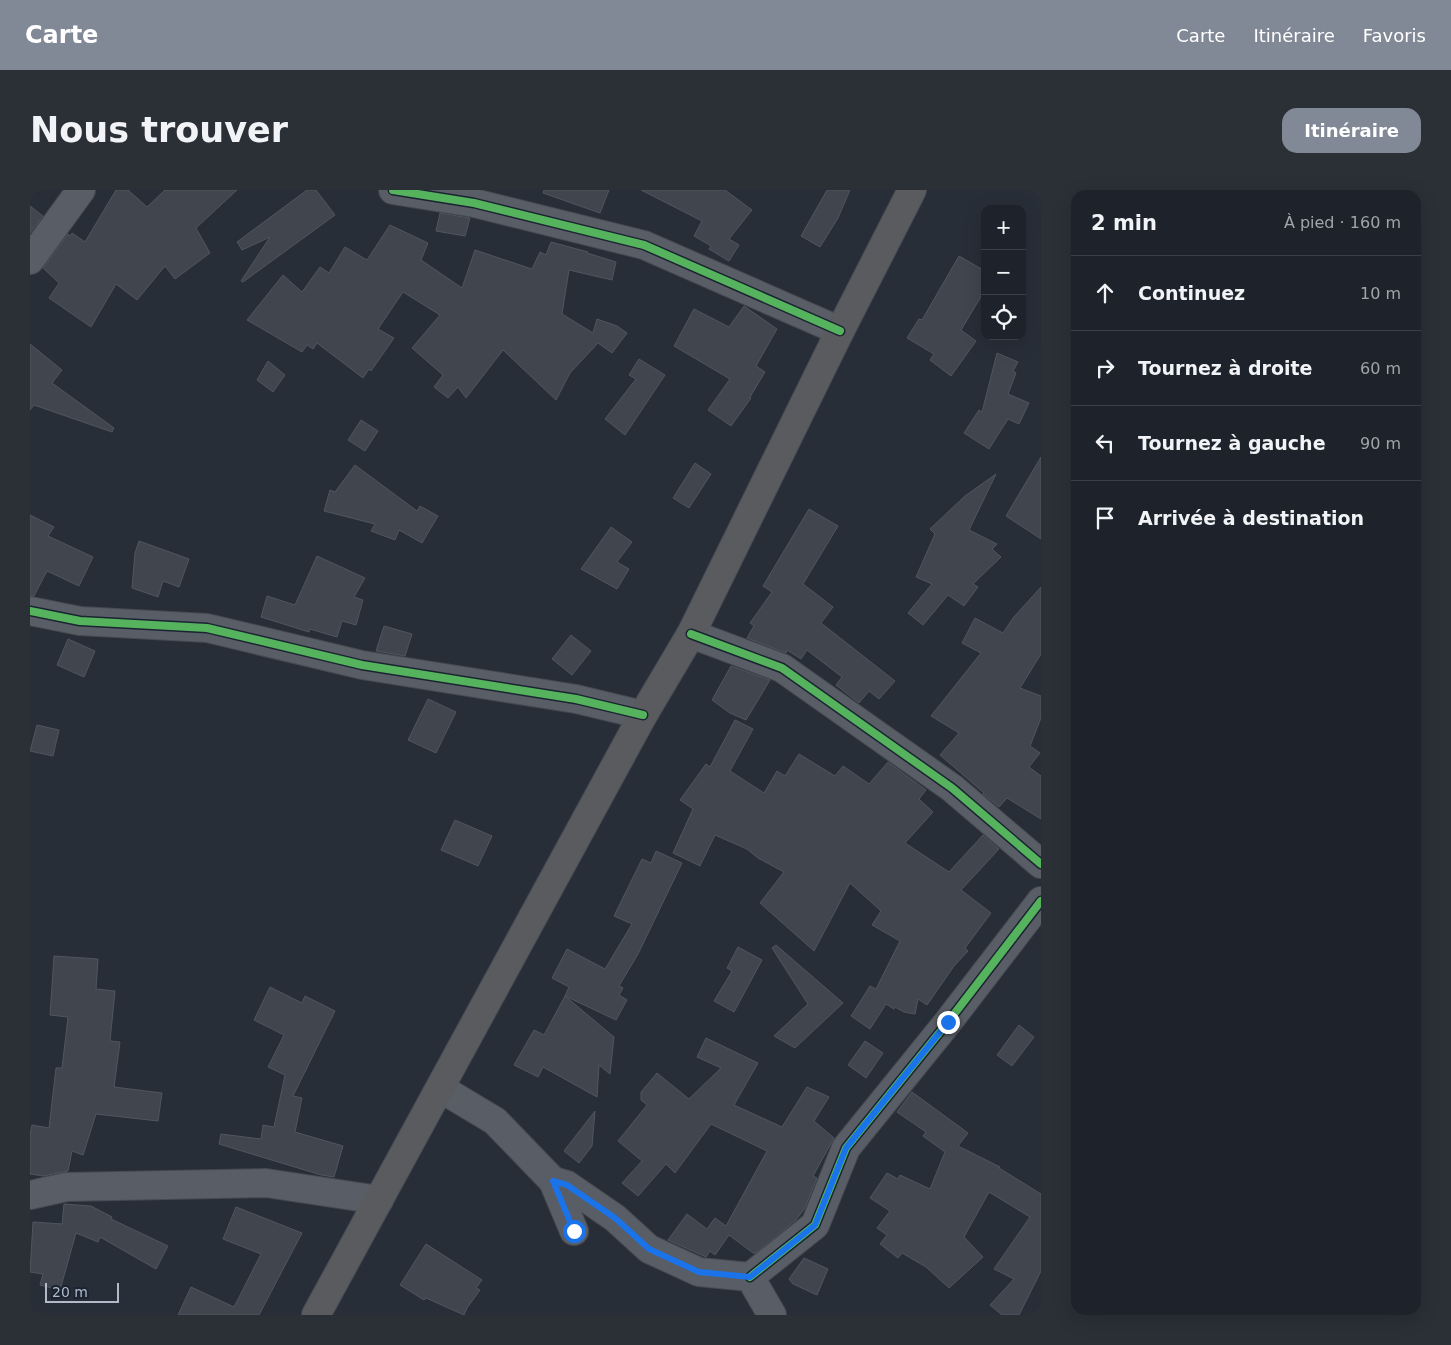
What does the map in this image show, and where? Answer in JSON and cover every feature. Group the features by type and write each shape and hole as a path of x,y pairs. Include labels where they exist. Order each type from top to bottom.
{"highway":[{"path":"316,1315 643,715 691,634 912,190"}],"street":[{"path":"30,260 81,190"},
{"path":"393,190 486,198 644,245 840,332"},
{"path":"30,612 80,621 207,628 362,665 576,699 643,715"},
{"path":"691,634 782,668 952,788 1041,864"},
{"path":"553,1181 567,1185 615,1218 649,1249 699,1272 750,1277 815,1225 846,1148 948,1022 1041,901"},
{"path":"440,1088 495,1121 553,1181 574,1231"},
{"path":"30,1195 66,1187 266,1183 380,1200"},
{"path":"750,1277 772,1315"}],"building":[{"path":"116,190 128,190 147,207 165,190 237,190 196,228 210,253 175,279 165,266 137,300 116,284 91,327 49,298 59,283 43,268 68,234 70,236 72,233 85,242"},
{"path":"307,190 316,190 335,215 243,282 241,281 270,237 242,250 237,242"},
{"path":"544,190 609,190 600,213 543,193"},
{"path":"641,190 725,190 752,210 729,239 739,245 729,261 709,249 711,246 694,236 702,221"},
{"path":"827,190 850,190 838,218 820,247 801,236"},
{"path":"30,206 43,216 30,233"},
{"path":"440,213 470,218 465,236 436,231"},
{"path":"390,225 428,243 421,260 462,288 475,250 532,269 540,252 546,255 551,242 616,262 612,280 569,270 562,314 593,333 597,319 617,326 627,333 612,353 598,343 570,373 556,400 503,350 466,398 458,387 448,398 434,387 443,375 412,348 440,315 403,292 378,329 394,338 371,371 369,369 363,378 317,343 313,349 307,345 302,352 247,320 283,275 302,292 320,267 329,273 345,247 367,260"},
{"path":"959,256 981,269 981,297 961,330 976,341 951,376 930,360 934,354 907,338 919,319 922,320"},
{"path":"744,306 777,329 756,366 765,372 751,398 731,426 708,410 730,379 674,346 694,309 729,327"},
{"path":"30,344 62,370 52,383 114,428 112,432 34,405 30,410"},
{"path":"997,353 1018,362 1013,371 1016,373 1008,394 1029,403 1019,424 1008,419 989,449 964,433 979,410 982,412"},
{"path":"639,359 665,375 625,435 605,419 636,379 629,375"},
{"path":"268,361 285,375 273,392 257,380"},
{"path":"361,420 378,431 365,451 348,440"},
{"path":"1041,457 1041,539 1006,516"},
{"path":"695,463 711,474 689,508 673,498"},
{"path":"355,465 417,511 420,506 438,516 422,543 399,530 395,540 371,531 375,524 324,511 330,490 335,492"},
{"path":"996,474 969,530 997,544 992,549 1001,557 973,584 978,587 964,606 948,595 923,625 908,613 932,584 916,577 935,534 930,529 965,496"},
{"path":"809,509 838,526 803,584 833,607 821,623 895,681 879,699 869,691 859,703 836,685 842,677 807,650 801,659 787,650 786,653 747,638 754,626 750,623 772,592 763,586"},
{"path":"30,515 54,527 48,536 93,557 79,586 47,571 34,596 30,596"},
{"path":"611,527 632,542 617,562 629,569 617,589 581,569"},
{"path":"139,541 189,559 179,587 163,581 158,597 132,588 135,553"},
{"path":"317,556 365,578 354,597 363,600 356,625 342,621 337,637 310,629 309,632 261,617 267,596 295,605"},
{"path":"1041,587 1041,654 1020,688 1041,696 1041,718 1030,746 1040,753 1029,767 1041,776 1041,819 1007,798 999,807 940,755 959,733 931,716 981,653 962,643 975,618 1003,633 1013,618"},
{"path":"384,626 412,634 405,656 376,651"},
{"path":"571,635 591,651 572,675 552,659"},
{"path":"68,639 95,651 84,677 57,665"},
{"path":"731,666 770,680 746,720 730,713 712,700"},
{"path":"428,699 456,712 436,753 408,740"},
{"path":"735,720 753,729 730,771 764,793 777,771 785,776 799,754 835,776 843,766 869,784 888,762 926,790 919,799 933,812 905,843 949,872 983,835 999,849 961,890 991,913 965,948 968,951 954,966 927,1005 918,999 915,1014 904,1012 895,1007 894,1009 886,1004 870,1029 851,1016 870,986 876,989 900,941 872,925 881,911 850,883 814,951 760,903 784,872 758,858 747,849 715,835 700,866 673,853 693,809 680,800 706,764 710,767"},
{"path":"37,725 59,730 53,756 30,751"},
{"path":"455,820 492,836 478,866 441,850"},
{"path":"656,851 682,863 638,954 619,986 623,988 619,995 627,1000 616,1020 565,996 569,987 552,978 567,949 605,969 632,924 614,916 642,859 651,863"},
{"path":"776,945 843,1003 795,1048 774,1036 808,1004 772,948"},
{"path":"738,947 762,960 734,1012 714,1001 732,971 727,968"},
{"path":"54,956 98,959 96,989 115,991 110,1041 120,1042 114,1087 162,1093 158,1121 96,1114 83,1155 72,1151 68,1171 43,1176 30,1174 30,1135 32,1125 49,1128 56,1068 62,1068 68,1017 50,1015"},
{"path":"270,987 302,1003 305,996 335,1011 293,1096 302,1098 295,1132 343,1146 334,1177 321,1175 219,1144 221,1134 261,1139 263,1125 274,1127 285,1075 268,1067 284,1035 254,1020"},
{"path":"565,996 614,1037 610,1074 599,1065 597,1097 543,1067 538,1077 514,1065 534,1030 544,1035"},
{"path":"1019,1025 1034,1037 1012,1066 997,1055"},
{"path":"706,1038 758,1063 734,1105 782,1127 807,1087 829,1097 814,1121 834,1138 813,1176 817,1178 805,1208 796,1220 756,1253 753,1253 729,1235 715,1255 710,1251 706,1257 668,1240 687,1214 707,1229 715,1218 726,1226 767,1151 711,1124 675,1173 666,1164 638,1196 622,1183 642,1161 618,1141 647,1105 641,1100 641,1092 657,1073 689,1099 721,1068 697,1057"},
{"path":"865,1041 883,1053 866,1078 848,1065"},
{"path":"912,1092 968,1133 958,1146 1000,1167 1041,1194 1041,1271 1019,1315 1002,1315 990,1305 1014,1279 994,1269 1030,1217 989,1192 964,1237 983,1257 949,1288 926,1267 902,1253 898,1258 880,1244 887,1235 877,1228 890,1211 870,1198 887,1173 898,1179 900,1175 930,1189 945,1152 923,1136 926,1132 897,1112"},
{"path":"595,1111 592,1146 579,1163 564,1151"},
{"path":"64,1204 91,1206 112,1217 111,1219 168,1246 156,1269 100,1237 98,1242 76,1233 60,1290 40,1285 43,1274 30,1272 33,1222 62,1224"},
{"path":"236,1207 302,1233 259,1315 178,1315 191,1287 234,1307 261,1254 223,1239"},
{"path":"426,1244 482,1280 476,1288 480,1290 464,1315 426,1298 424,1300 400,1285"},
{"path":"804,1258 828,1269 817,1295 793,1284 789,1279"}],"cycle path":[{"path":"393,190 474,203 644,245 840,331"},
{"path":"30,611 80,621 207,628 362,665 576,699 643,715"},
{"path":"691,634 782,668 952,788 1041,864"},
{"path":"750,1277 815,1225 846,1148 948,1022 1041,901"}],"route":[{"path":"574,1231 553,1181 567,1185 615,1218 649,1249 699,1272 750,1277 815,1225 846,1148 948,1022"}]}
